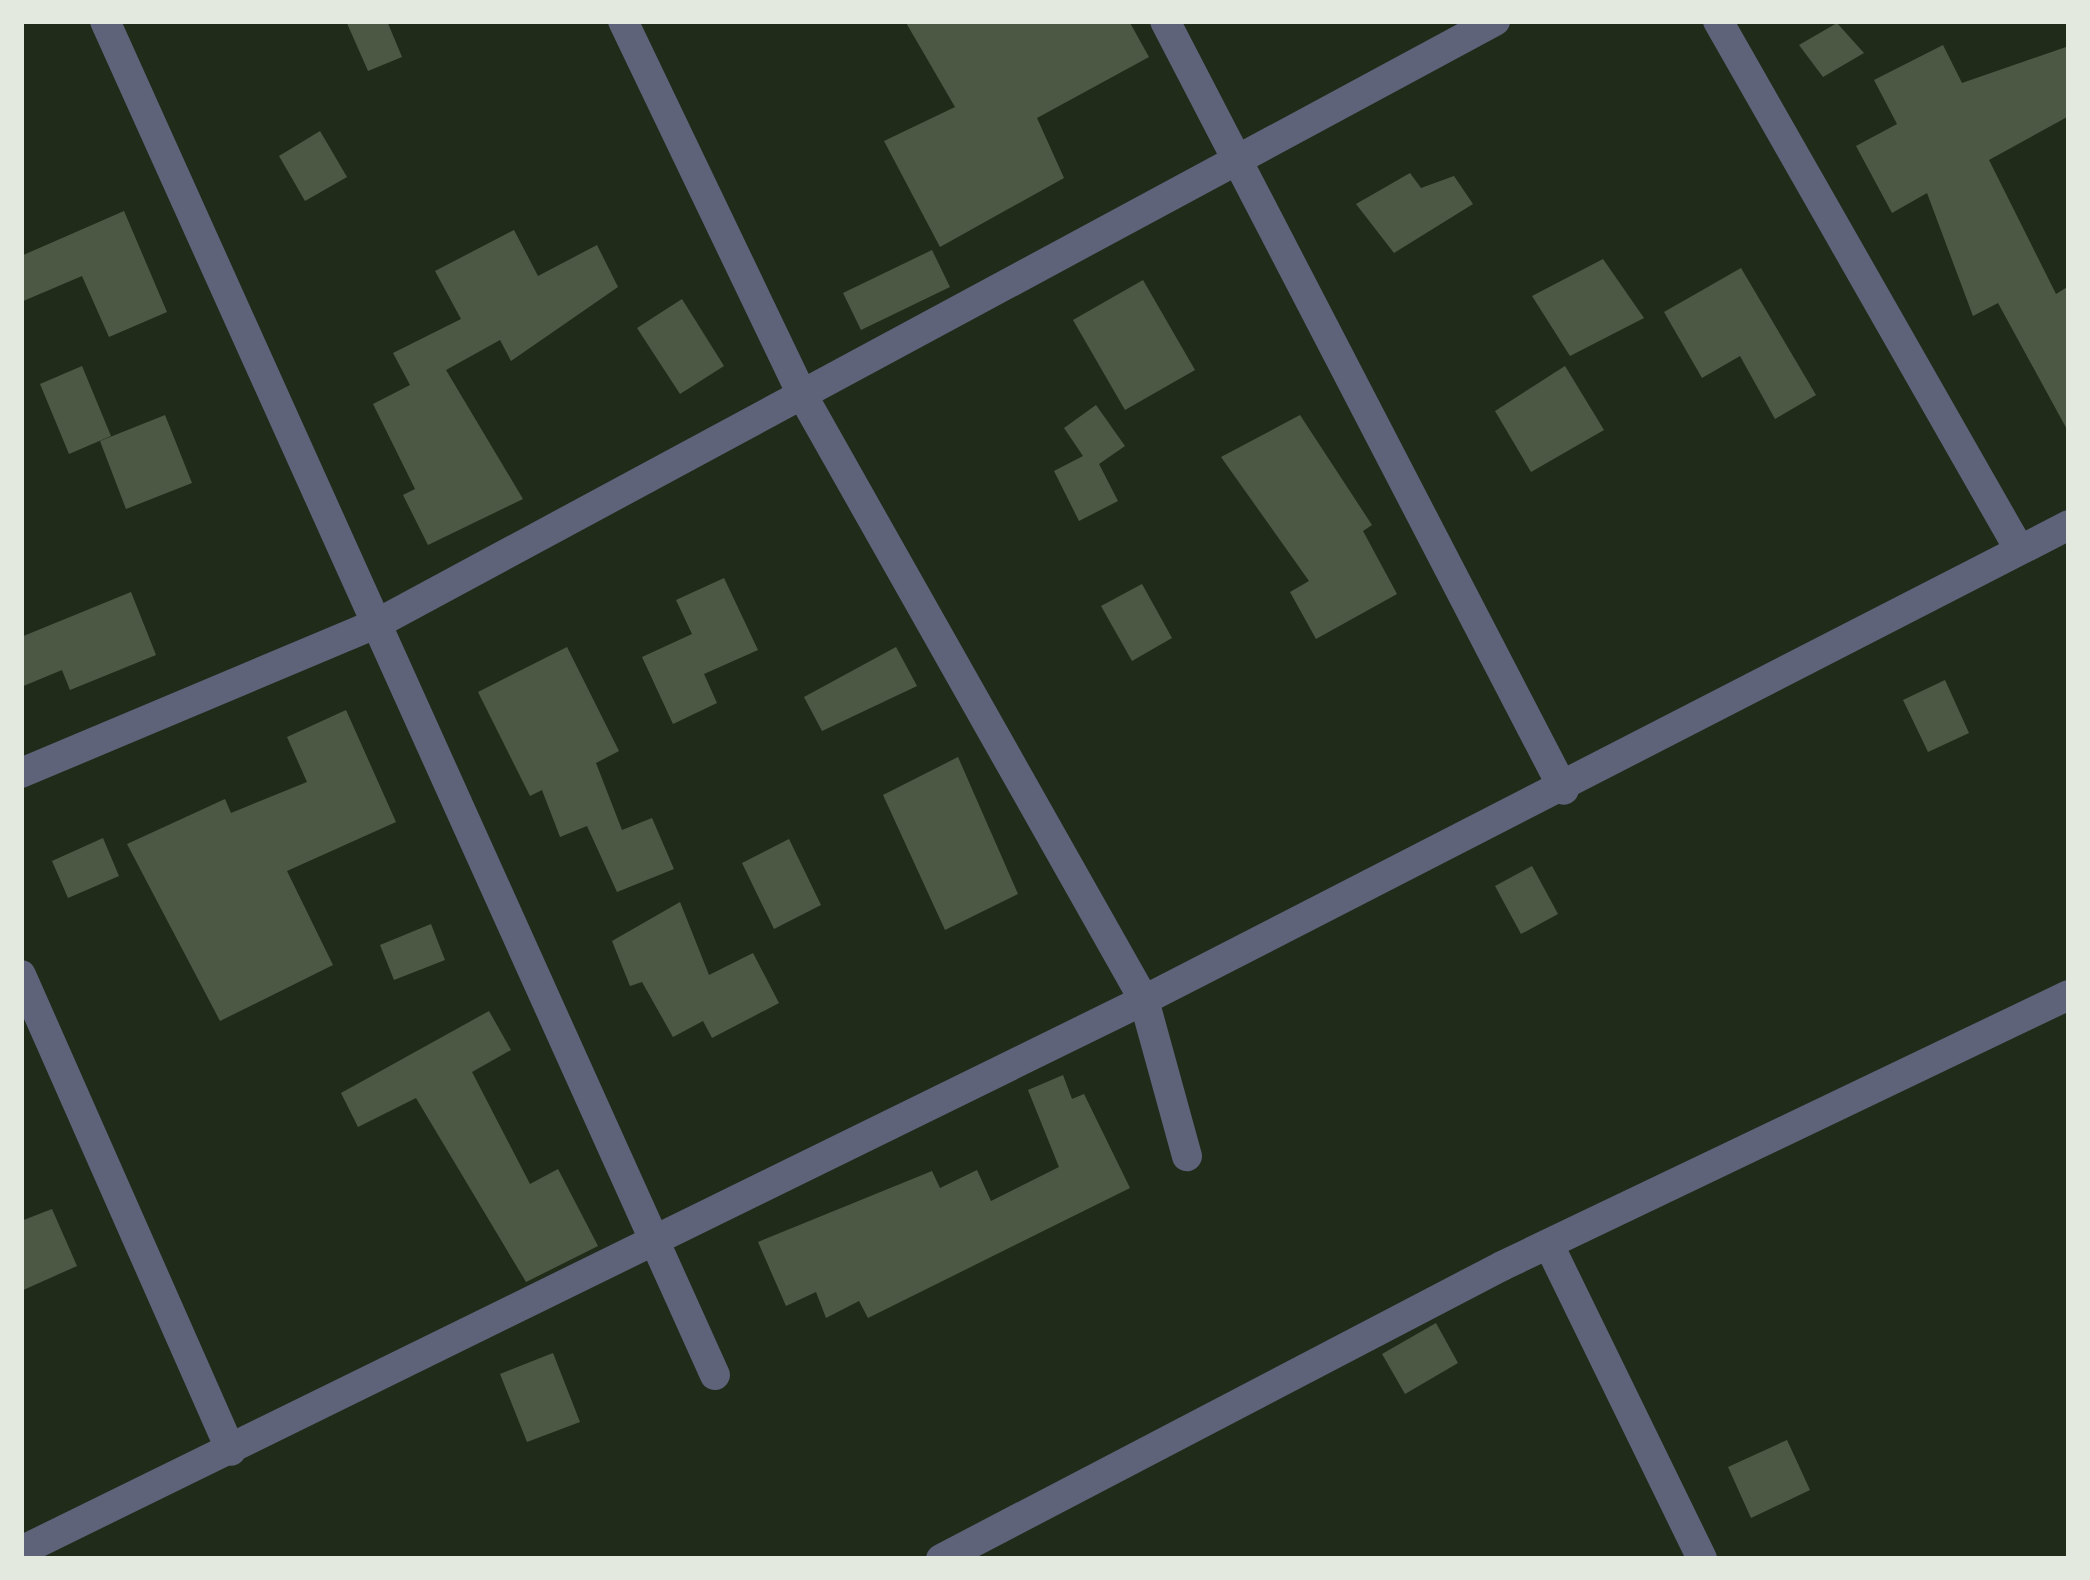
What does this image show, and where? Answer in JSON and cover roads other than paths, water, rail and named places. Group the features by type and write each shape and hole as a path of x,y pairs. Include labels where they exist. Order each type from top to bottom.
{"street":[{"path":"105,21 658,1236 715,1375"},
{"path":"623,21 804,398 1144,1000 1187,1156"},
{"path":"1165,21 1564,790"},
{"path":"21,772 380,622 1239,164 1495,21"},
{"path":"1718,21 2019,549"},
{"path":"21,1551 1564,790 2069,525"},
{"path":"21,975 231,1451"},
{"path":"941,1559 1550,1247 2069,995"},
{"path":"1550,1247 1702,1559"}]}
